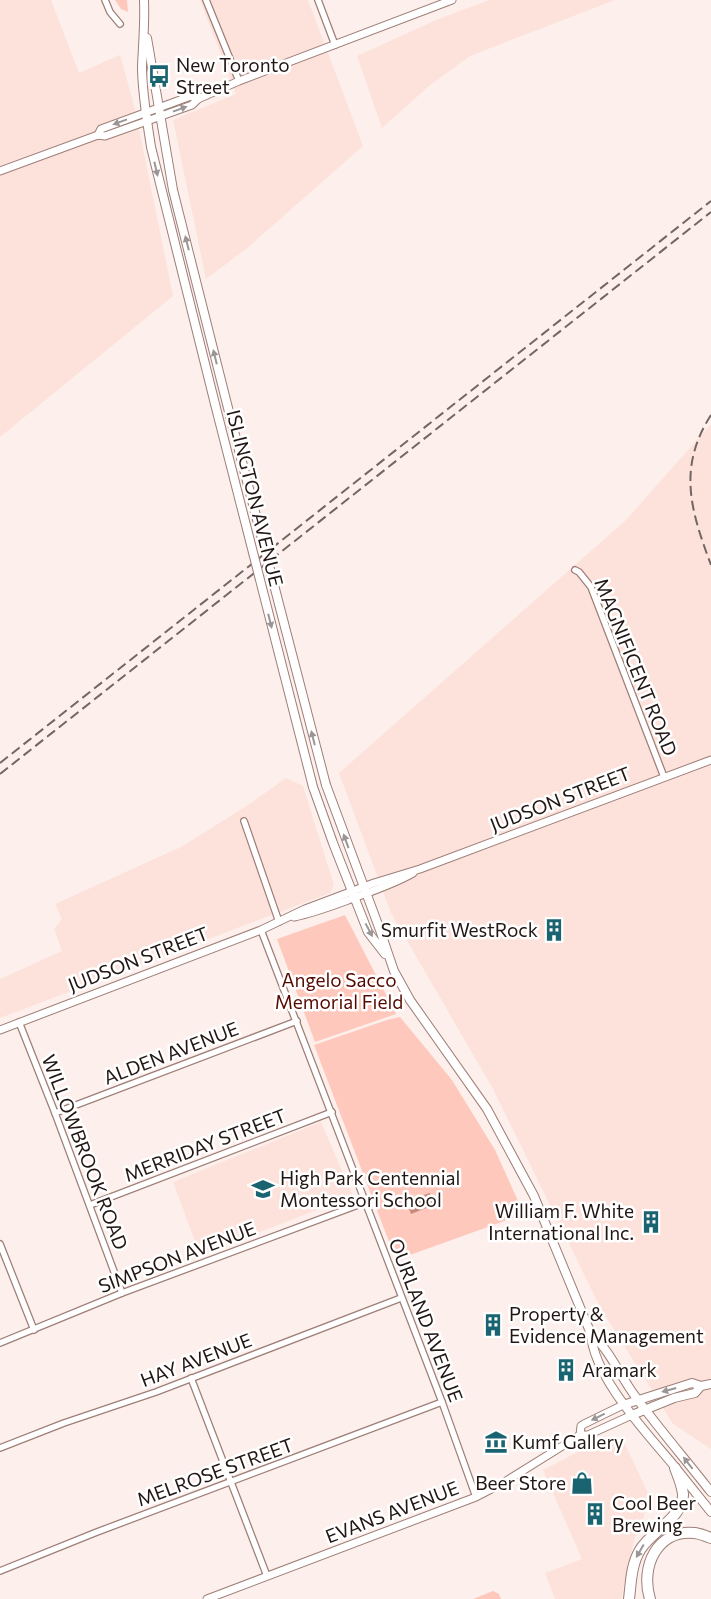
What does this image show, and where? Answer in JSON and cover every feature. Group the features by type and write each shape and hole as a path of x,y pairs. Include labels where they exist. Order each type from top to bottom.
{"highway":[{"path":"629,1599 636,1557 648,1540 673,1516 682,1503 682,1490 676,1468"},
{"path":"650,1599 646,1572 654,1552 664,1543 681,1534 695,1533 711,1538"}],"main road":[{"name":"ISLINGTON AVENUE","path":"144,0 145,28 142,66 146,117 159,182 313,787 333,843 368,932 389,960 410,1000 486,1109 534,1196 591,1334 592,1347 623,1404 711,1512"},
{"name":"ISLINGTON AVENUE","path":"145,28 173,190 326,785 380,930 389,960"},
{"name":"ISLINGTON AVENUE","path":"591,1334 601,1343 644,1410 711,1492"},
{"name":"EVANS AVENUE","path":"623,1404 692,1383 702,1386"},
{"name":"EVANS AVENUE","path":"632,1415 694,1393 702,1386 711,1384"}],"street":[{"path":"106,0 110,12 120,24"},
{"path":"206,0 240,81"},
{"path":"318,0 335,45"},
{"path":"0,171 98,135 101,129 146,117 192,96 198,99 240,81 452,0"},
{"name":"MAGNIFICENT ROAD","path":"575,570 579,572 591,587 664,778"},
{"name":"JUDSON STREET","path":"0,1030 261,930 305,909 402,879 420,870 711,760"},
{"path":"244,821 279,922"},
{"name":"OURLAND AVENUE","path":"261,930 442,1402 476,1497"},
{"name":"ALDEN AVENUE","path":"55,1113 297,1021"},
{"name":"WILLOWBROOK ROAD","path":"19,1022 90,1205 122,1294"},
{"name":"MERRIDAY STREET","path":"90,1205 332,1112"},
{"name":"SIMPSON AVENUE","path":"0,1343 122,1294 366,1202"},
{"path":"0,1244 34,1330"},
{"name":"HAY AVENUE","path":"0,1448 64,1423 156,1392 401,1298"},
{"path":"191,1378 267,1576"},
{"name":"MELROSE STREET","path":"0,1571 442,1402"},
{"name":"EVANS AVENUE","path":"580,1435 581,1426 623,1404"},
{"name":"EVANS AVENUE","path":"207,1599 476,1497 503,1483 580,1435 588,1435 632,1415"}],"shaded area":[{"path":"0,0 51,0 79,73 120,55 135,109 173,296 0,437"},
{"path":"200,0 308,0 363,146 246,249 206,279 173,120 236,94"},
{"path":"489,0 615,0 470,56 429,86 382,128 357,56 436,20"},
{"path":"711,424 711,1449 673,1424 600,1307 493,1089 391,913 339,773 626,520"},
{"path":"286,778 303,786 334,885 330,893 0,1018 0,979 62,951 54,929 62,919 55,904 183,846 251,803"},
{"name":"High Park Centennial Montessori School","path":"321,1122 353,1196 200,1255 173,1182"},
{"path":"430,1193 434,1205 411,1214 406,1201"},
{"path":"622,1438 648,1493 641,1534 635,1536 621,1599 555,1599 545,1573 582,1559 543,1470 576,1453"}],"green space":[{"path":"115,0 127,0 128,12 121,9"},
{"name":"Angelo Sacco Memorial Field","path":"345,915 396,1014 315,1042 277,939"},
{"path":"400,1017 452,1080 495,1150 524,1214 396,1260 314,1045"},
{"path":"493,1591 499,1594 501,1599 473,1599"}],"railway":[{"path":"0,763 711,201"},
{"path":"0,774 711,212"},
{"path":"711,415 700,434 691,472 693,508 711,565"}],"place":[{"name":"New Toronto Street","path":"159,76"},
{"name":"Smurfit WestRock","path":"554,930"},
{"name":"High Park Centennial Montessori School","path":"263,1189"},
{"name":"William F. White International Inc.","path":"651,1222"},
{"name":"Property & Evidence Management","path":"493,1325"},
{"name":"Aramark","path":"566,1370"},
{"name":"Kumf Gallery","path":"496,1442"},
{"name":"Beer Store","path":"582,1483"},
{"name":"Cool Beer Brewing","path":"595,1514"}]}
